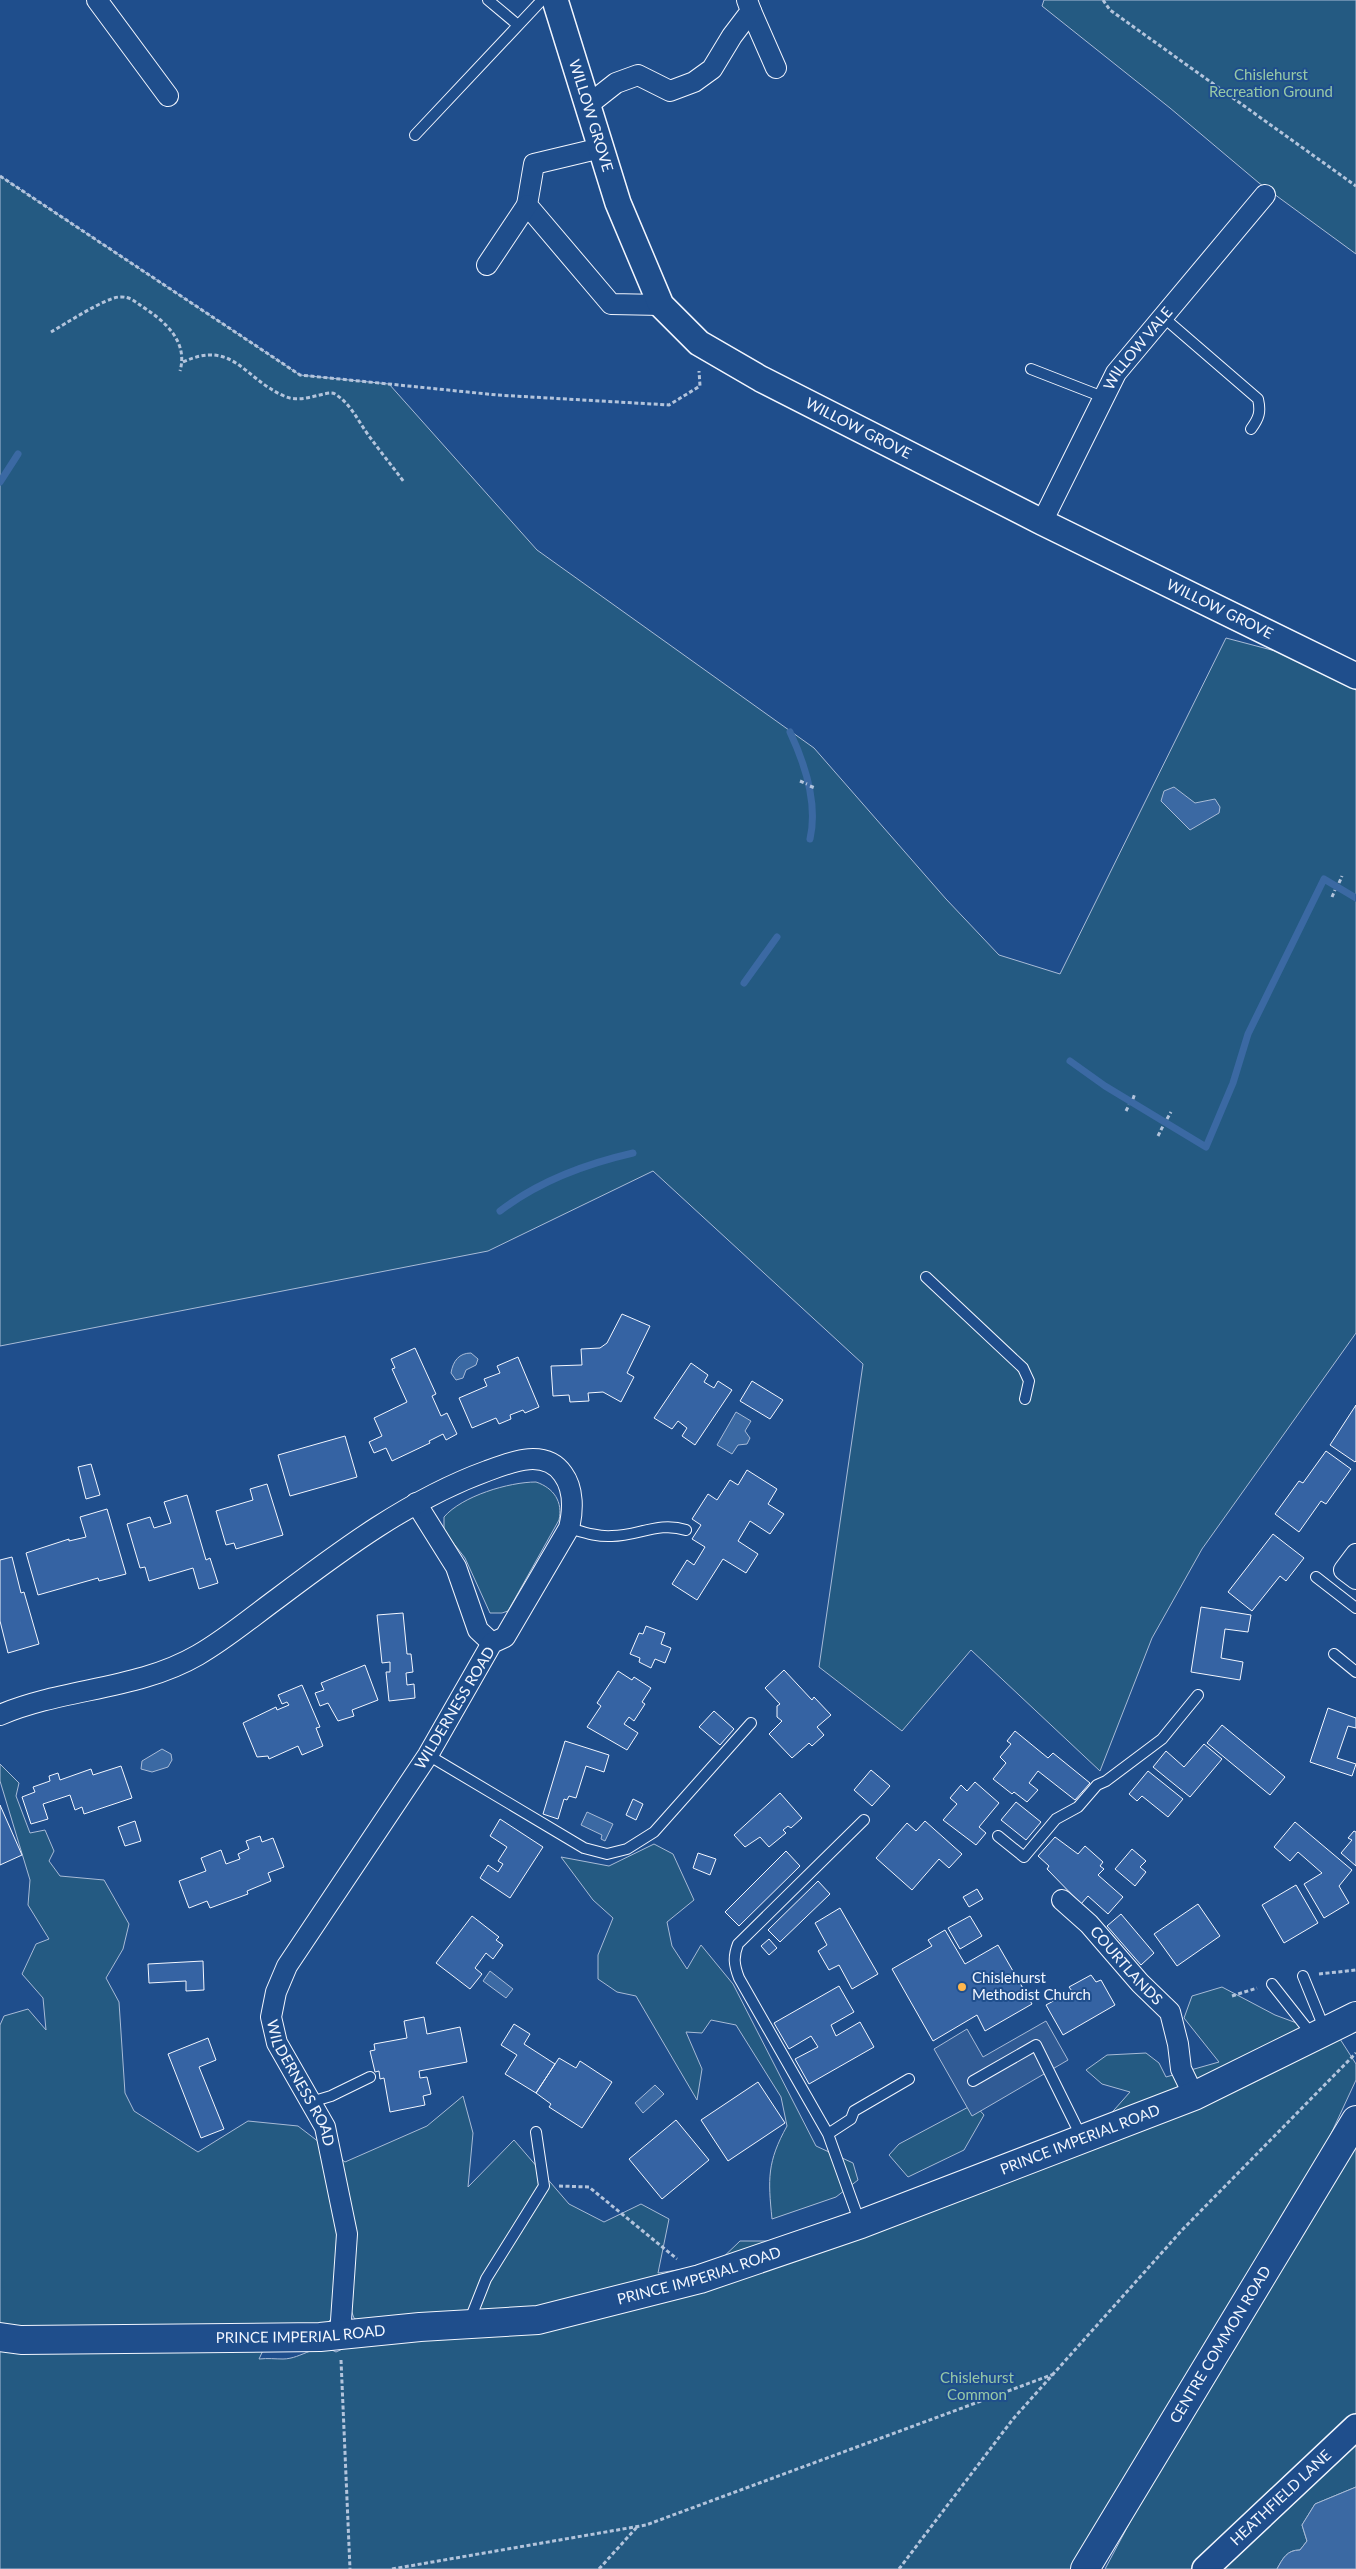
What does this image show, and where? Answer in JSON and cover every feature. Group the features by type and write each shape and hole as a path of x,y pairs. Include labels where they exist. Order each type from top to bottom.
{"main road":[{"name":"PRINCE IMPERIAL ROAD","path":"0,2337 21,2340 320,2337 420,2327 468,2326 538,2320 700,2279 861,2224 1194,2096 1356,2016"},
{"name":"CENTRE COMMON ROAD","path":"1085,2569 1356,2120"}],"street":[{"path":"97,0 168,96"},
{"name":"WILLOW GROVE","path":"555,0 618,203 661,305 699,342 761,379 1042,522 1356,676"},
{"path":"588,105 616,83 638,75 670,91 694,82 712,69 749,6"},
{"path":"749,6 776,68"},
{"path":"486,265 527,204 534,164 601,148"},
{"name":"WILLOW VALE","path":"1042,522 1116,373 1265,195"},
{"path":"527,204 611,304 661,305"},
{"name":"WILDERNESS ROAD","path":"0,1715 33,1703 103,1688 165,1670 198,1655 332,1557 416,1503 476,1475 518,1461 538,1459 555,1464 566,1477 570,1489 572,1514 569,1528 505,1637 492,1643 428,1755 287,1966 276,1992 271,2017 277,2043 325,2126 347,2234 340,2335"},
{"path":"416,1503 456,1567 478,1630 492,1643"},
{"path":"1356,1554 1344,1570 1356,1579"},
{"name":"COURTLANDS","path":"1062,1900 1090,1924 1140,1983 1170,2012 1178,2044 1181,2069 1194,2096"},
{"name":"HEATHFIELD LANE","path":"1205,2569 1356,2427"}],"lane":[{"path":"488,0 518,26"},
{"path":"415,135 542,0"},
{"path":"1163,317 1258,399 1261,410 1258,420 1251,429"},
{"path":"1031,370 1103,397"},
{"path":"926,1277 1023,1368 1029,1381 1025,1398"},
{"path":"569,1528 591,1534 613,1536 649,1528 676,1527 686,1530"},
{"path":"1316,1577 1356,1608"},
{"path":"1334,1654 1356,1672"},
{"path":"998,1836 1024,1857 1056,1818 1078,1807 1097,1784 1106,1781 1162,1739 1198,1695"},
{"path":"428,1755 584,1848 607,1854 627,1849 654,1832 751,1723"},
{"path":"861,2224 828,2134 739,1978 734,1963 734,1954 738,1944 864,1820"},
{"path":"1303,1976 1320,2034"},
{"path":"1272,1984 1320,2034"},
{"path":"973,2081 1036,2045 1082,2140"},
{"path":"311,2102 331,2096 370,2077"},
{"path":"828,2134 851,2119 854,2111 909,2079"},
{"path":"468,2326 486,2279 544,2186 536,2132"}],"path":[{"path":"1103,0 1110,10 1356,186"},
{"path":"0,176 300,375 496,395 668,405 700,386 699,342"},
{"path":"51,332 117,297 129,297 161,319 173,332 180,347 182,362 180,371"},
{"path":"182,362 210,353 230,359 266,385 294,400 316,397 325,393 336,394 355,413 404,482"},
{"path":"800,782 815,788"},
{"path":"1339,883 1342,876"},
{"path":"1332,897 1335,890"},
{"path":"1133,1099 1135,1093"},
{"path":"1126,1111 1129,1105"},
{"path":"1168,1119 1172,1112"},
{"path":"1158,1136 1163,1126"},
{"path":"899,2569 1014,2419 1183,2229 1356,2053"},
{"path":"544,2186 589,2187 700,2279"},
{"path":"340,2335 350,2569"},
{"path":"392,2569 637,2527 1054,2374"},
{"path":"599,2569 637,2527"}],"green space":[{"name":"Chislehurst Recreation Ground","path":"1044,0 1356,0 1356,254 1259,183 1170,108 1042,6"},
{"path":"0,176 300,375 389,384 537,550 814,748 946,899 999,955 1060,974 1226,638 1283,653 1356,690 1356,1333 1202,1549 1152,1638 1100,1771 971,1650 902,1731 819,1667 863,1364 653,1171 488,1251 0,1346"},
{"path":"536,1482 548,1488 556,1496 560,1507 559,1520 508,1611 490,1613 465,1558 444,1531 444,1517 462,1503 487,1492 513,1485"},
{"name":"Chislehurst Common","path":"0,1764 19,1783 16,1796 30,1833 45,1830 54,1851 49,1861 60,1876 104,1880 129,1924 123,1949 106,1978 119,2002 125,2093 134,2111 198,2152 248,2121 298,2126 345,2162 427,2126 463,2096 473,2133 468,2187 514,2140 569,2204 604,2222 641,2204 669,2219 658,2273 716,2264 740,2241 770,2241 1083,2145 1130,2092 1102,2084 1086,2070 1107,2055 1146,2053 1159,2063 1166,2077 1219,2062 1184,2018 1192,1996 1222,1987 1275,2015 1340,2039 1356,2064 1356,2080 1304,2192 1356,2128 1356,2487 1315,2504 1302,2525 1307,2541 1300,2550 1292,2551 1286,2555 1277,2569 1105,2569 1146,2492 1083,2569 0,2569 0,2025 4,2016 28,2009 46,2030 43,1998 22,1974 36,1944 49,1939 28,1905 30,1880 0,1781","holes":["348,2302 354,2318 365,2325 349,2346 336,2352 322,2348 290,2358 259,2359 266,2344 325,2325"]},
{"path":"654,1844 673,1854 694,1900 667,1922 672,1946 687,1969 701,1945 733,1984 816,2146 853,2163 858,2180 836,2197 772,2219 770,2181 772,2161 787,2126 781,2097 736,2025 711,2020 702,2033 686,2032 702,2069 697,2100 636,1996 617,1992 598,1979 598,1955 613,1918 593,1900 561,1857 609,1866"},
{"path":"974,2104 984,2115 964,2150 908,2177 889,2155 899,2144"}],"shaded area":[{"path":"1174,787 1195,803 1215,799 1220,807 1219,813 1190,830 1161,801 1164,791"},
{"path":"471,1353 478,1359 476,1365 466,1370 463,1378 456,1380 451,1373 455,1361 463,1354"},
{"path":"736,1412 751,1421 745,1431 750,1438 747,1444 738,1445 732,1454 717,1445"},
{"path":"162,1749 171,1754 172,1760 168,1767 152,1772 141,1769 142,1761"},
{"path":"587,1812 613,1824 605,1841 601,1839 602,1835 581,1825"},
{"path":"490,1971 513,1989 506,1998 483,1981"},
{"path":"1046,2021 1068,2060 972,2116 934,2049 967,2029 983,2057"},
{"path":"655,2085 664,2094 643,2113 635,2103"},
{"path":"1356,2487 1356,2569 1277,2569 1286,2555 1292,2551 1300,2550 1307,2541 1302,2525 1315,2504"}],"building":[{"path":"622,1314 650,1326 627,1373 634,1377 621,1402 603,1392 588,1393 589,1401 570,1402 569,1395 553,1396 551,1366 582,1365 581,1349 600,1348 607,1343"},
{"path":"415,1348 436,1394 432,1396 441,1416 447,1413 457,1434 446,1440 443,1434 429,1441 430,1443 392,1461 386,1448 374,1453 369,1442 382,1436 374,1418 407,1402 392,1369 395,1368 391,1359"},
{"path":"518,1357 539,1407 525,1413 523,1410 510,1415 511,1419 499,1424 496,1418 472,1428 459,1398 487,1386 484,1379 500,1373 497,1366"},
{"path":"691,1363 708,1375 704,1382 714,1388 718,1381 732,1390 695,1445 682,1436 687,1428 678,1421 672,1429 654,1418"},
{"path":"752,1381 783,1400 770,1419 740,1401"},
{"path":"1356,1405 1356,1461 1355,1462 1330,1445"},
{"path":"345,1436 357,1477 290,1496 278,1455"},
{"path":"1326,1451 1351,1469 1326,1504 1321,1501 1299,1532 1275,1514 1299,1481 1303,1483"},
{"path":"91,1464 100,1495 86,1499 78,1467"},
{"path":"747,1470 777,1489 768,1504 784,1514 770,1534 750,1521 738,1541 758,1554 746,1573 723,1559 697,1600 672,1584 687,1560 694,1565 705,1547 692,1539 701,1525 692,1519 708,1494 717,1500 730,1480 738,1485"},
{"path":"267,1484 283,1535 236,1549 234,1543 226,1545 216,1511 253,1500 250,1489"},
{"path":"187,1495 206,1560 210,1558 218,1583 199,1589 193,1568 149,1581 145,1567 140,1568 127,1524 150,1517 154,1528 171,1523 164,1502"},
{"path":"107,1509 126,1574 99,1581 98,1578 38,1595 26,1553 69,1539 69,1541 86,1537 80,1517"},
{"path":"1273,1534 1304,1558 1286,1581 1280,1576 1252,1611 1228,1592"},
{"path":"12,1557 21,1593 24,1592 39,1644 8,1653 0,1621 0,1560"},
{"path":"1201,1607 1251,1615 1248,1632 1225,1629 1221,1658 1243,1662 1240,1680 1191,1672"},
{"path":"403,1613 407,1654 411,1654 413,1672 406,1673 407,1685 414,1684 415,1698 389,1701 386,1672 390,1672 390,1662 382,1663 377,1615"},
{"path":"646,1626 665,1633 661,1644 671,1648 665,1663 655,1659 651,1668 639,1662 640,1658 630,1654 639,1633 643,1634"},
{"path":"365,1665 378,1700 352,1710 354,1716 338,1721 328,1703 320,1706 315,1693 324,1690 321,1683"},
{"path":"784,1670 812,1700 814,1697 831,1715 817,1727 824,1735 812,1746 809,1743 792,1758 769,1734 782,1721 777,1717 777,1706 780,1704 765,1688"},
{"path":"618,1671 632,1680 634,1677 651,1688 642,1702 645,1704 634,1721 629,1717 624,1724 638,1733 627,1750 587,1727 601,1706 597,1703"},
{"path":"302,1685 320,1727 316,1728 323,1746 302,1755 298,1746 269,1759 268,1756 257,1757 243,1723 276,1707 277,1710 289,1705 287,1702 282,1704 278,1695"},
{"path":"1328,1708 1356,1718 1356,1728 1348,1726 1337,1758 1356,1764 1352,1776 1310,1762"},
{"path":"714,1711 734,1729 720,1745 699,1727"},
{"path":"1222,1725 1285,1777 1270,1795 1207,1743"},
{"path":"1015,1731 1048,1758 1053,1753 1090,1783 1075,1800 1038,1771 1029,1783 1038,1790 1027,1802 1014,1792 1012,1794 993,1779 1006,1763 1000,1757 1011,1744 1007,1741"},
{"path":"565,1741 609,1755 604,1772 586,1766 576,1798 569,1796 567,1800 564,1799 558,1819 543,1814"},
{"path":"1204,1744 1222,1759 1190,1797 1153,1767 1166,1751 1184,1767"},
{"path":"121,1766 132,1798 84,1814 82,1807 75,1810 70,1795 43,1804 48,1819 31,1824 22,1797 35,1792 33,1787 50,1781 49,1776 58,1773 60,1780 91,1769 93,1775"},
{"path":"871,1770 890,1786 872,1806 854,1790"},
{"path":"1148,1771 1183,1799 1168,1817 1142,1796 1137,1801 1129,1794"},
{"path":"975,1782 999,1803 979,1827 986,1833 976,1845 943,1820 957,1804 950,1798 961,1785 967,1791"},
{"path":"780,1793 802,1818 791,1828 788,1826 783,1830 786,1833 769,1847 760,1837 745,1847 734,1835"},
{"path":"633,1799 643,1804 636,1820 626,1815"},
{"path":"1016,1802 1041,1822 1026,1840 1001,1820"},
{"path":"0,1805 22,1855 0,1865"},
{"path":"500,1819 543,1847 510,1898 480,1878 488,1865 498,1872 503,1864 498,1861 507,1847 490,1836"},
{"path":"135,1821 141,1841 125,1846 118,1827"},
{"path":"925,1821 962,1854 949,1868 939,1859 912,1890 876,1858 907,1823 916,1831"},
{"path":"1295,1822 1352,1870 1339,1886 1349,1903 1324,1918 1304,1884 1322,1873 1298,1852 1290,1861 1274,1847"},
{"path":"1354,1831 1356,1832 1356,1866 1341,1853 1352,1840 1348,1838"},
{"path":"260,1836 262,1842 273,1838 284,1867 268,1873 271,1881 247,1891 248,1894 210,1908 207,1901 189,1908 179,1881 206,1871 201,1858 221,1850 226,1864 240,1859 238,1854 249,1849 246,1841"},
{"path":"1055,1837 1078,1854 1085,1846 1103,1862 1100,1866 1104,1869 1098,1875 1123,1897 1108,1914 1088,1896 1081,1904 1047,1869 1049,1866 1038,1856"},
{"path":"1132,1849 1146,1861 1140,1867 1146,1872 1135,1886 1115,1869"},
{"path":"786,1851 800,1866 739,1926 725,1912"},
{"path":"698,1853 716,1859 710,1875 693,1868"},
{"path":"818,1881 830,1894 780,1942 768,1930"},
{"path":"1296,1885 1318,1923 1284,1943 1262,1905"},
{"path":"977,1889 983,1899 969,1907 963,1897"},
{"path":"1198,1904 1220,1936 1177,1966 1154,1934"},
{"path":"840,1908 878,1974 852,1989 839,1965 829,1970 818,1951 827,1945 815,1923"},
{"path":"1121,1914 1154,1953 1141,1965 1107,1926"},
{"path":"472,1916 499,1937 496,1940 503,1945 493,1959 486,1953 475,1968 482,1974 470,1989 436,1963"},
{"path":"970,1916 982,1936 960,1949 948,1928"},
{"name":"Chislehurst Methodist Church","path":"945,1930 965,1964 998,1945 1032,2004 985,2031 977,2015 933,2041 892,1969 932,1946 928,1940"},
{"path":"769,1939 777,1948 769,1955 761,1946"},
{"path":"203,1961 204,1990 186,1991 186,1981 149,1983 148,1964"},
{"path":"1091,1975 1096,1982 1101,1980 1115,2005 1063,2035 1046,2005 1072,1991 1069,1987"},
{"path":"839,1986 854,2012 831,2025 836,2036 860,2022 874,2047 809,2084 795,2059 818,2047 811,2036 789,2049 774,2023"},
{"path":"424,2017 427,2034 460,2027 467,2062 419,2071 420,2078 427,2077 431,2094 423,2096 425,2105 390,2112 384,2078 380,2079 379,2071 375,2072 370,2051 375,2050 374,2044 407,2038 404,2021"},
{"path":"514,2024 530,2034 524,2044 555,2064 536,2093 505,2074 517,2055 501,2045"},
{"path":"208,2038 216,2060 199,2067 224,2129 201,2138 168,2054"},
{"path":"559,2058 576,2068 580,2061 612,2082 582,2128 549,2107 551,2104 536,2093"},
{"path":"758,2082 785,2123 728,2161 701,2120"},
{"path":"676,2120 709,2160 662,2199 629,2159"}],"waterway":[{"path":"0,482 18,454"},
{"path":"790,732 801,757 809,784 812,812 810,839"},
{"path":"1070,1061 1105,1086 1206,1147 1233,1083 1248,1034 1324,879 1356,898"},
{"path":"744,983 777,937"},
{"path":"500,1211 530,1191 563,1175 597,1162 633,1153"}],"place":[{"name":"Chislehurst Methodist Church","path":"962,1987"}]}
